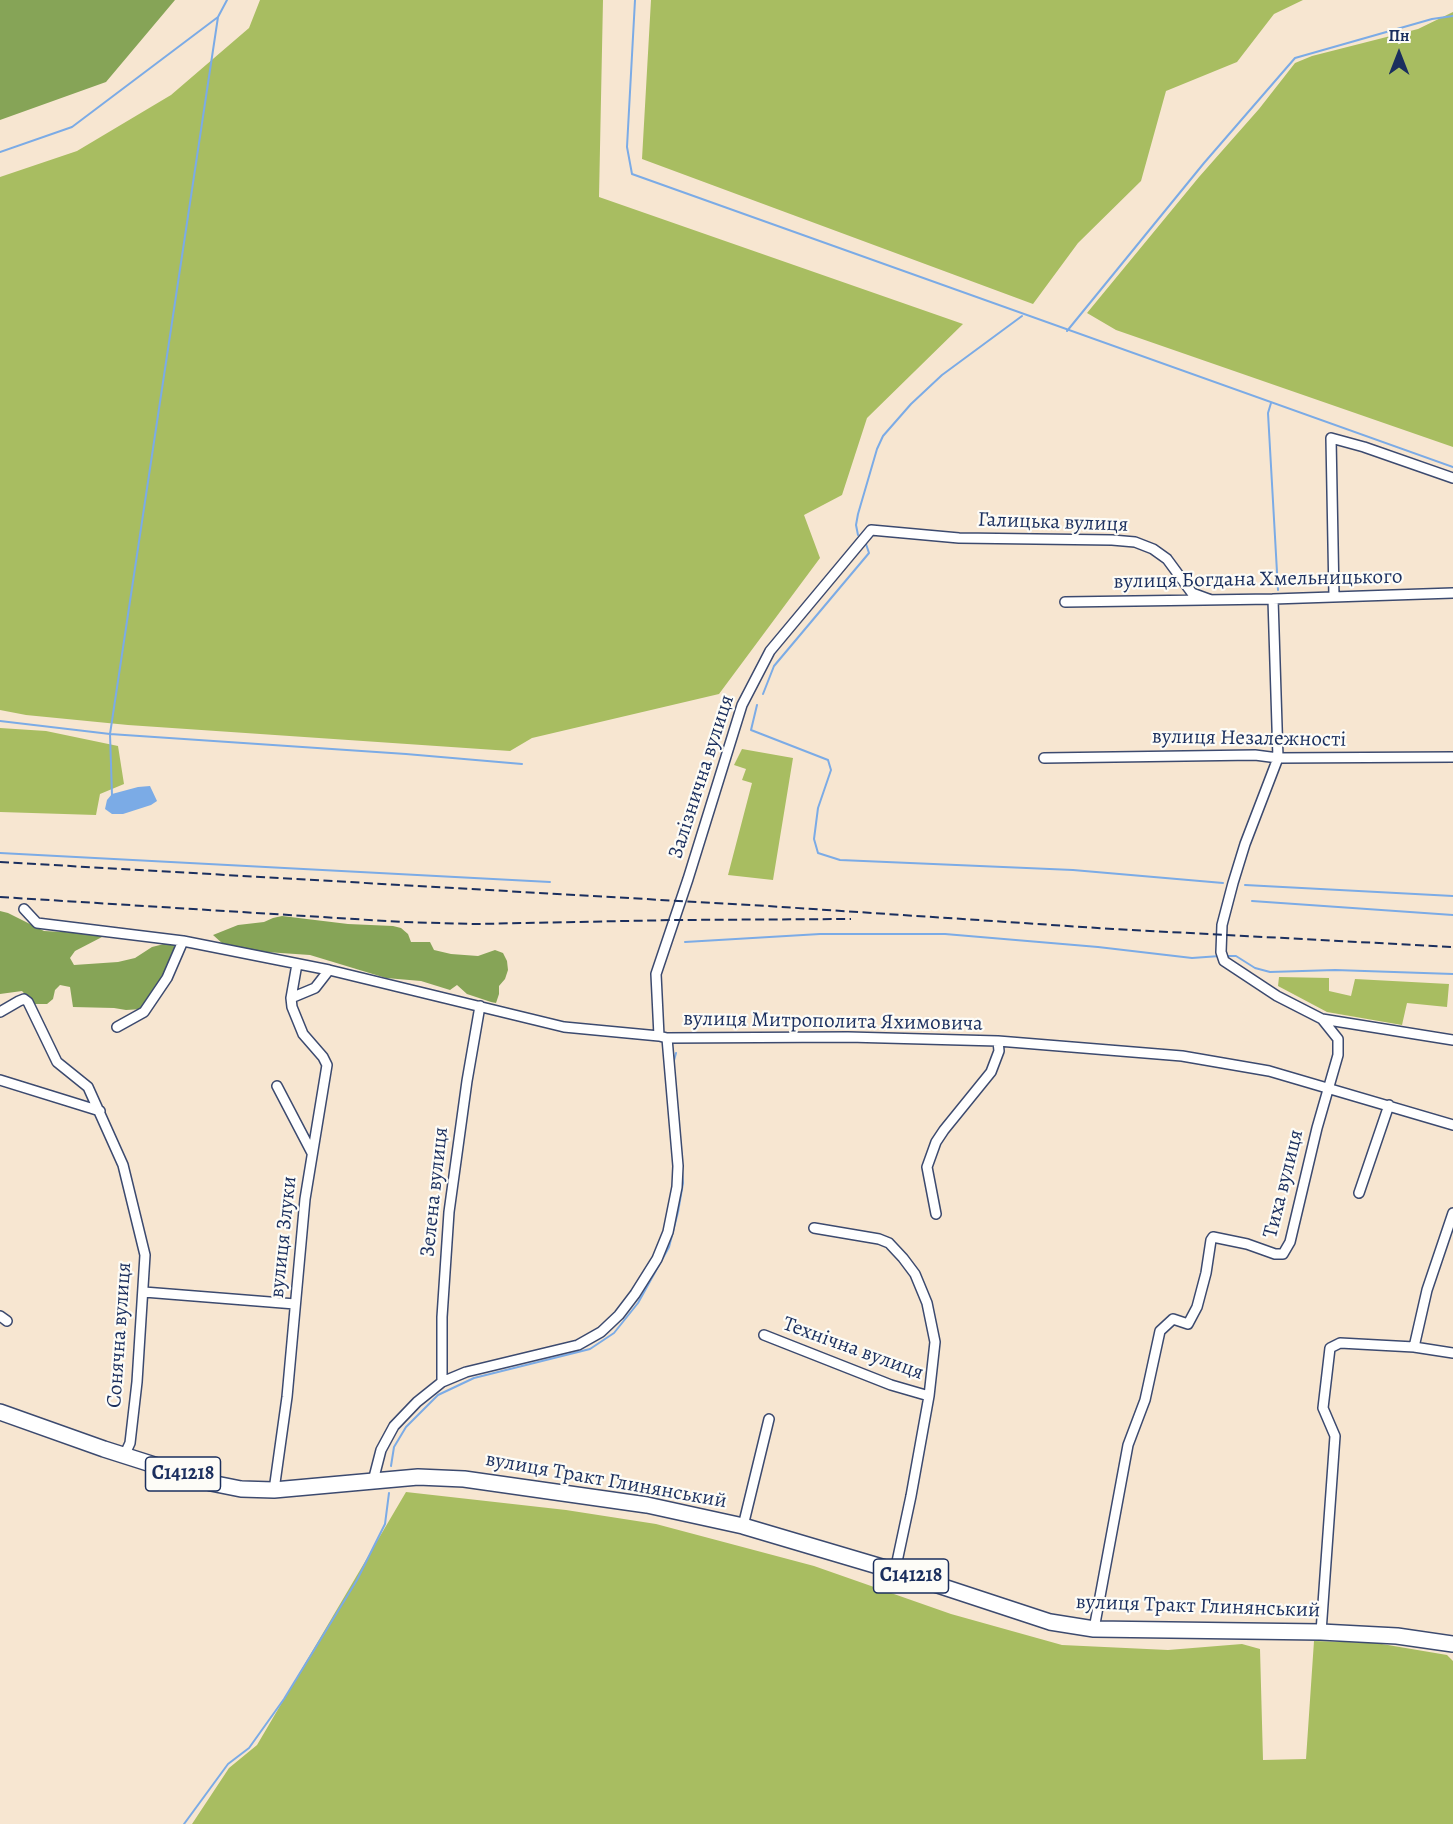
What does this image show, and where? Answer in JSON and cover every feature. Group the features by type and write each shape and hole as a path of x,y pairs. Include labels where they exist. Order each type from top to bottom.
{"main road":[{"name":"вулиця Тракт Глинянський","path":"0,1412 211,1484 274,1490 418,1477 464,1479 647,1505 743,1526 895,1571 1050,1622 1094,1629 1321,1632 1397,1636 1453,1644"}],"street":[{"path":"1334,597 1330,438 1364,447 1453,478"},
{"name":"Галицька вулиця","path":"871,530 959,538 1135,542 1153,549 1167,559 1192,593 1211,600"},
{"name":"Залізнична вулиця","path":"373,1481 381,1450 394,1426 417,1402 442,1382 466,1372 578,1345 601,1332 619,1316 657,1258 668,1232 677,1187 678,1166 656,974 741,705 770,651 871,530"},
{"name":"вулиця Богдана Хмельницького","path":"1065,602 1274,599 1453,593"},
{"path":"1274,599 1278,758 1245,844 1233,883 1222,931 1222,956 1277,996 1322,1019 1453,1040"},
{"name":"вулиця Незалежності","path":"1044,758 1255,755 1278,758 1453,757"},
{"path":"24,909 37,923 183,941 329,970 564,1027 663,1037"},
{"path":"117,1027 144,1012 167,978 183,941"},
{"name":"вулиця Злуки","path":"274,1490 287,1397 305,1199 327,1065 303,1034 292,1007 291,998 297,964"},
{"path":"291,998 315,988 329,970"},
{"path":"0,1012 19,1000 24,999 28,1002 57,1062 88,1087 100,1111"},
{"name":"Зелена вулиця","path":"442,1382 442,1317 449,1212 480,1006"},
{"path":"1322,1019 1338,1039 1338,1055 1328,1087"},
{"name":"вулиця Митрополита Яхимовича","path":"663,1037 848,1037 998,1041 1182,1056 1269,1071 1453,1125"},
{"name":"вулиця Митрополита Яхимовича","path":"936,1214 927,1167 936,1142 944,1130 991,1072 999,1051 998,1041"},
{"path":"0,1080 100,1111"},
{"path":"277,1086 312,1153"},
{"name":"Тиха вулиця","path":"1094,1629 1128,1444 1145,1400 1158,1335 1163,1327 1173,1319 1188,1324 1197,1307 1213,1237 1247,1244 1275,1254 1283,1254 1290,1242 1328,1087"},
{"path":"1359,1193 1389,1105"},
{"name":"Сонячна вулиця","path":"100,1111 123,1165 145,1255 137,1382 130,1443 124,1456"},
{"path":"1414,1347 1427,1290 1453,1213"},
{"name":"Технічна вулиця","path":"814,1228 879,1239 896,1250 915,1274 927,1303 935,1342 929,1396 895,1571"},
{"path":"144,1292 295,1304"},
{"name":"Технічна вулиця","path":"764,1335 891,1385 929,1396"},
{"path":"1321,1632 1335,1436 1323,1408 1330,1348 1340,1343 1414,1347 1453,1353"},
{"path":"743,1526 769,1419"}],"green space":[{"path":"0,0 175,0 106,82 0,120"},
{"path":"260,0 603,0 599,197 963,324 867,418 842,495 804,515 820,558 719,694 532,738 510,751 128,725 26,715 0,710 0,177 77,151 171,95 249,28"},
{"path":"651,0 1303,0 1274,14 1237,62 1166,91 1141,181 1078,243 1033,304 642,159"},
{"path":"1453,12 1453,447 1116,330 1087,313 1295,63 1312,56 1418,29"},
{"path":"0,728 46,731 118,746 124,784 100,794 96,815 0,812"},
{"path":"742,749 793,758 773,880 728,875 752,783 742,780 746,769 734,765"},
{"path":"0,911 44,931 101,934 102,937 75,951 70,958 74,965 118,962 135,958 152,947 164,944 179,945 170,968 142,1009 73,1007 70,987 60,985 55,990 53,999 47,1004 34,1004 22,991 0,994"},
{"path":"282,916 348,924 393,926 401,928 408,934 411,942 430,942 434,950 451,954 478,956 495,950 503,953 508,970 499,986 496,1003 467,994 457,985 450,990 421,981 386,978 310,955 266,952 231,946 223,944 213,935 238,925 264,922"},
{"path":"1279,977 1329,978 1329,991 1351,996 1355,979 1449,984 1447,1007 1407,1003 1402,1025 1327,1012 1278,986"},
{"path":"406,1492 566,1510 656,1524 814,1566 951,1614 1062,1645 1168,1650 1242,1644 1260,1649 1263,1760 1306,1759 1314,1641 1376,1643 1447,1655 1453,1661 1453,1824 192,1824 229,1768 257,1745"}],"water":[{"path":"150,786 157,801 151,805 123,814 112,814 105,809 107,800 112,794"}],"waterway":[{"path":"0,152 72,127 218,17 227,0"},
{"path":"635,0 627,147 632,174 1453,467"},
{"path":"1067,331 1204,163 1295,58 1432,19 1453,16"},
{"path":"112,795 110,734 218,17"},
{"path":"858,535 856,525 858,514 883,436 911,404 942,375 1022,316"},
{"path":"1271,403 1268,413 1278,590"},
{"path":"763,694 774,666 869,553 866,544"},
{"path":"757,705 751,730 828,760 831,770 818,808 814,839 818,853 840,860 1073,870 1223,883"},
{"path":"0,721 110,734 522,764"},
{"path":"0,853 550,882"},
{"path":"1245,885 1453,896"},
{"path":"1252,901 1453,915"},
{"path":"685,942 820,934 945,934 1098,947 1192,958 1220,956"},
{"path":"1226,956 1236,956 1255,968 1270,972 1335,970 1453,974"},
{"path":"673,1064 676,1053"},
{"path":"676,1097 682,1160"},
{"path":"391,1466 394,1447 406,1427 438,1395 474,1378 590,1349 614,1333 638,1303 669,1247 683,1183 682,1171"},
{"path":"184,1824 228,1764 249,1748 284,1699 357,1580 385,1524 389,1493"}],"railway":[{"path":"0,862 767,906 1113,929 1453,947"},
{"path":"0,897 402,922 476,924 851,919"}]}
